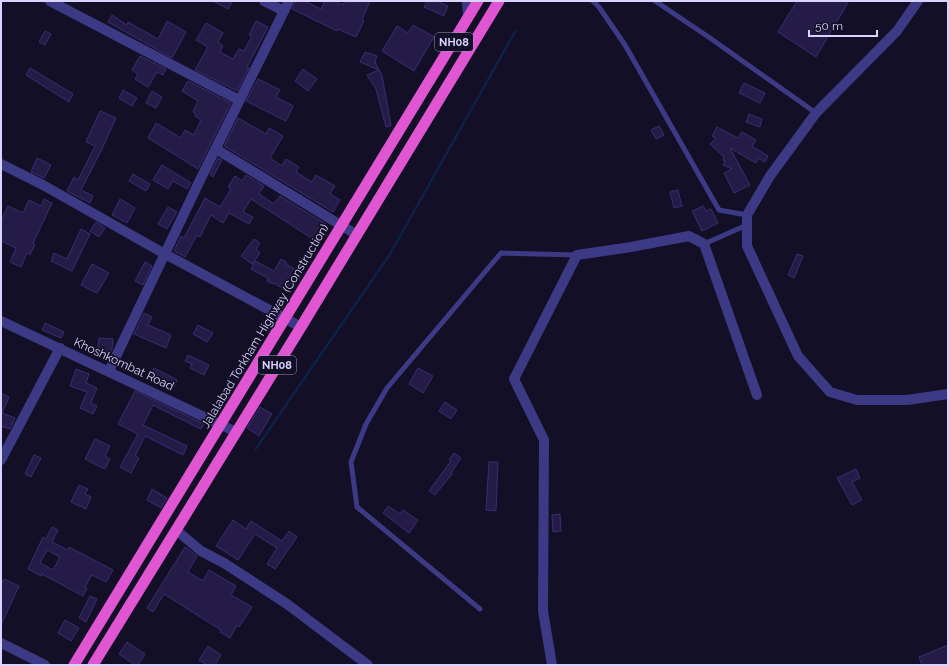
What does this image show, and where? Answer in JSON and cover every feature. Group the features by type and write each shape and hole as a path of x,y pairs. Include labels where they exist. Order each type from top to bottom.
{"highway":[{"name":"Jalalabad Torkham Highway (Construction)","path":"74,665 478,1"},
{"name":"NH08","path":"93,665 499,1"},
{"name":"NH08","path":"429,82 460,64"}],"street":[{"path":"50,1 239,100"},
{"path":"264,1 284,11"},
{"path":"109,371 239,100 289,1"},
{"path":"466,1 468,17"},
{"path":"918,1 897,31 816,114 770,176 747,220 747,246 798,356 830,392 857,400 907,400 948,394"},
{"path":"216,149 357,235"},
{"path":"1,164 43,185 165,254 301,327"},
{"path":"552,665 543,611 544,440 514,379 577,255 689,236 704,244 757,395"},
{"name":"Khoshkombat Road","path":"1,321 236,432"},
{"path":"1,460 60,348"},
{"path":"176,530 201,550 224,563 287,604 368,665"},
{"path":"1,643 45,665"}],"lane":[{"path":"593,1 599,7 625,45 719,210 747,220"},
{"path":"655,1 710,38 816,114"},
{"path":"704,244 747,220"},
{"path":"480,609 357,507 351,462 366,424 388,388 502,253 577,255"}],"building":[{"path":"213,1 233,1 228,9"},
{"path":"296,1 304,1 321,9 325,1 334,1 343,5 345,1 370,1 362,20 364,21 356,37 338,29 337,31 292,9"},
{"path":"427,1 437,1 448,6 444,16 424,7"},
{"path":"797,1 849,1 816,57 778,32"},
{"path":"112,15 127,25 128,22 158,39 167,21 186,32 172,58 108,22"},
{"path":"256,21 268,27 247,67 249,68 237,91 195,70 208,47 196,40 206,23 223,33 218,42 223,46 220,52 233,59 239,49 244,51 252,36 249,35"},
{"path":"413,25 434,37 414,71 382,51 397,26 408,33"},
{"path":"45,31 51,34 45,45 39,42"},
{"path":"365,52 377,56 375,62 379,70 360,62"},
{"path":"140,56 166,69 163,75 157,72 148,87 135,79 138,74 132,70"},
{"path":"30,68 73,94 69,102 26,75"},
{"path":"303,69 317,79 308,91 295,81"},
{"path":"379,70 382,75 391,126 386,127 376,89 367,75"},
{"path":"258,79 280,90 276,97 293,106 286,121 246,101"},
{"path":"188,81 231,103 198,169 148,138 156,123 181,138 185,130 194,135 201,120 195,116 196,114 193,112 198,101 182,91"},
{"path":"744,83 765,93 760,103 739,93"},
{"path":"123,90 137,98 132,106 119,98"},
{"path":"152,91 162,97 156,108 146,103"},
{"path":"100,111 116,118 81,190 93,196 90,203 67,191 74,177 78,180 95,146 86,142"},
{"path":"749,114 762,119 760,127 746,122"},
{"path":"238,118 266,134 269,128 283,136 270,158 282,166 286,159 299,167 296,172 312,182 316,175 335,186 330,194 340,200 333,212 224,146"},
{"path":"659,126 664,135 656,139 651,130"},
{"path":"717,127 738,138 742,132 756,140 752,146 768,156 765,162 758,158 756,163 730,148 750,185 734,193 724,173 732,169 723,165 725,161 723,160 724,157 710,144 716,138 712,136"},
{"path":"37,158 51,165 44,178 31,172"},
{"path":"218,158 222,160 213,177 210,175"},
{"path":"162,165 191,183 187,189 173,181 168,189 153,180"},
{"path":"133,174 150,184 146,191 129,181"},
{"path":"246,175 264,186 259,194 274,204 280,196 326,224 316,241 251,199 243,212 253,217 249,224 229,213 223,223 211,215 200,237 197,235 185,257 174,251 181,236 184,238 205,198 220,207 231,189 228,187 235,176 242,181"},
{"path":"678,190 682,206 674,208 670,192"},
{"path":"44,199 52,203 33,243 35,244 30,255 27,253 21,267 10,262 16,248 1,241 1,221 8,206 23,213 29,200 41,206"},
{"path":"120,199 135,208 127,223 112,215"},
{"path":"703,206 706,211 711,209 718,223 702,231 692,211"},
{"path":"168,207 177,212 167,229 158,224"},
{"path":"96,222 105,228 99,237 90,231"},
{"path":"81,229 90,234 72,271 51,261 54,253 67,259"},
{"path":"254,239 260,243 256,249 260,253 252,264 241,256"},
{"path":"797,254 803,256 794,278 788,275"},
{"path":"281,259 287,263 286,264 301,273 290,293 274,283 273,284 267,281 268,278 251,269 255,261 274,271"},
{"path":"145,262 152,266 143,285 135,281"},
{"path":"92,264 109,273 97,293 81,285"},
{"path":"144,313 152,317 148,325 171,335 166,348 134,334"},
{"path":"45,323 64,332 61,338 42,330"},
{"path":"198,325 213,333 207,342 193,334"},
{"path":"99,338 113,339 110,354 97,353"},
{"path":"188,355 209,365 204,375 190,368 192,364 185,361"},
{"path":"154,368 177,380 174,387 150,376"},
{"path":"418,368 433,376 423,393 409,384"},
{"path":"76,369 89,374 86,383 97,388 91,403 97,406 93,414 80,408 87,392 70,386"},
{"path":"135,391 204,424 201,429 153,405 143,425 187,446 183,455 145,436 135,456 139,458 131,473 120,467 138,434 118,424"},
{"path":"1,393 9,397 2,413 15,418 10,429 1,426"},
{"path":"445,402 457,410 451,419 439,411"},
{"path":"260,407 272,414 259,436 247,428"},
{"path":"95,439 110,446 105,456 110,459 105,469 85,459"},
{"path":"454,453 461,458 451,473 452,474 435,495 429,491 451,461 449,460"},
{"path":"34,455 41,458 31,477 25,474"},
{"path":"489,462 498,462 496,511 486,510"},
{"path":"856,469 860,478 852,482 862,500 852,505 837,478"},
{"path":"79,485 88,489 85,494 91,497 86,509 71,502"},
{"path":"152,489 167,498 161,508 147,500"},
{"path":"388,506 400,514 403,510 418,520 409,533 383,513"},
{"path":"560,514 561,531 553,532 552,515"},
{"path":"233,520 246,529 251,521 282,541 289,531 297,537 275,569 267,564 277,548 255,534 238,560 216,546"},
{"path":"52,527 58,530 52,542 68,550 69,547 113,570 106,582 92,575 85,587 87,588 83,596 42,574 41,576 28,569 43,537 46,539","holes":["47,550 60,557 53,570 40,563"]},
{"path":"185,547 197,556 188,572 203,581 209,570 236,586 231,595 252,607 239,627 237,625 230,638 220,632 221,630 164,594 153,612 147,608"},
{"path":"4,579 19,586 1,625 1,585"},
{"path":"90,596 97,599 86,622 79,618"},
{"path":"65,620 79,628 71,641 58,633"},
{"path":"127,642 145,654 138,665 135,665 119,654"},
{"path":"948,645 948,665 922,665 919,657"},
{"path":"208,646 221,655 215,665 207,665 199,660"}],"waterway":[{"path":"255,450 390,254 516,30"}]}
